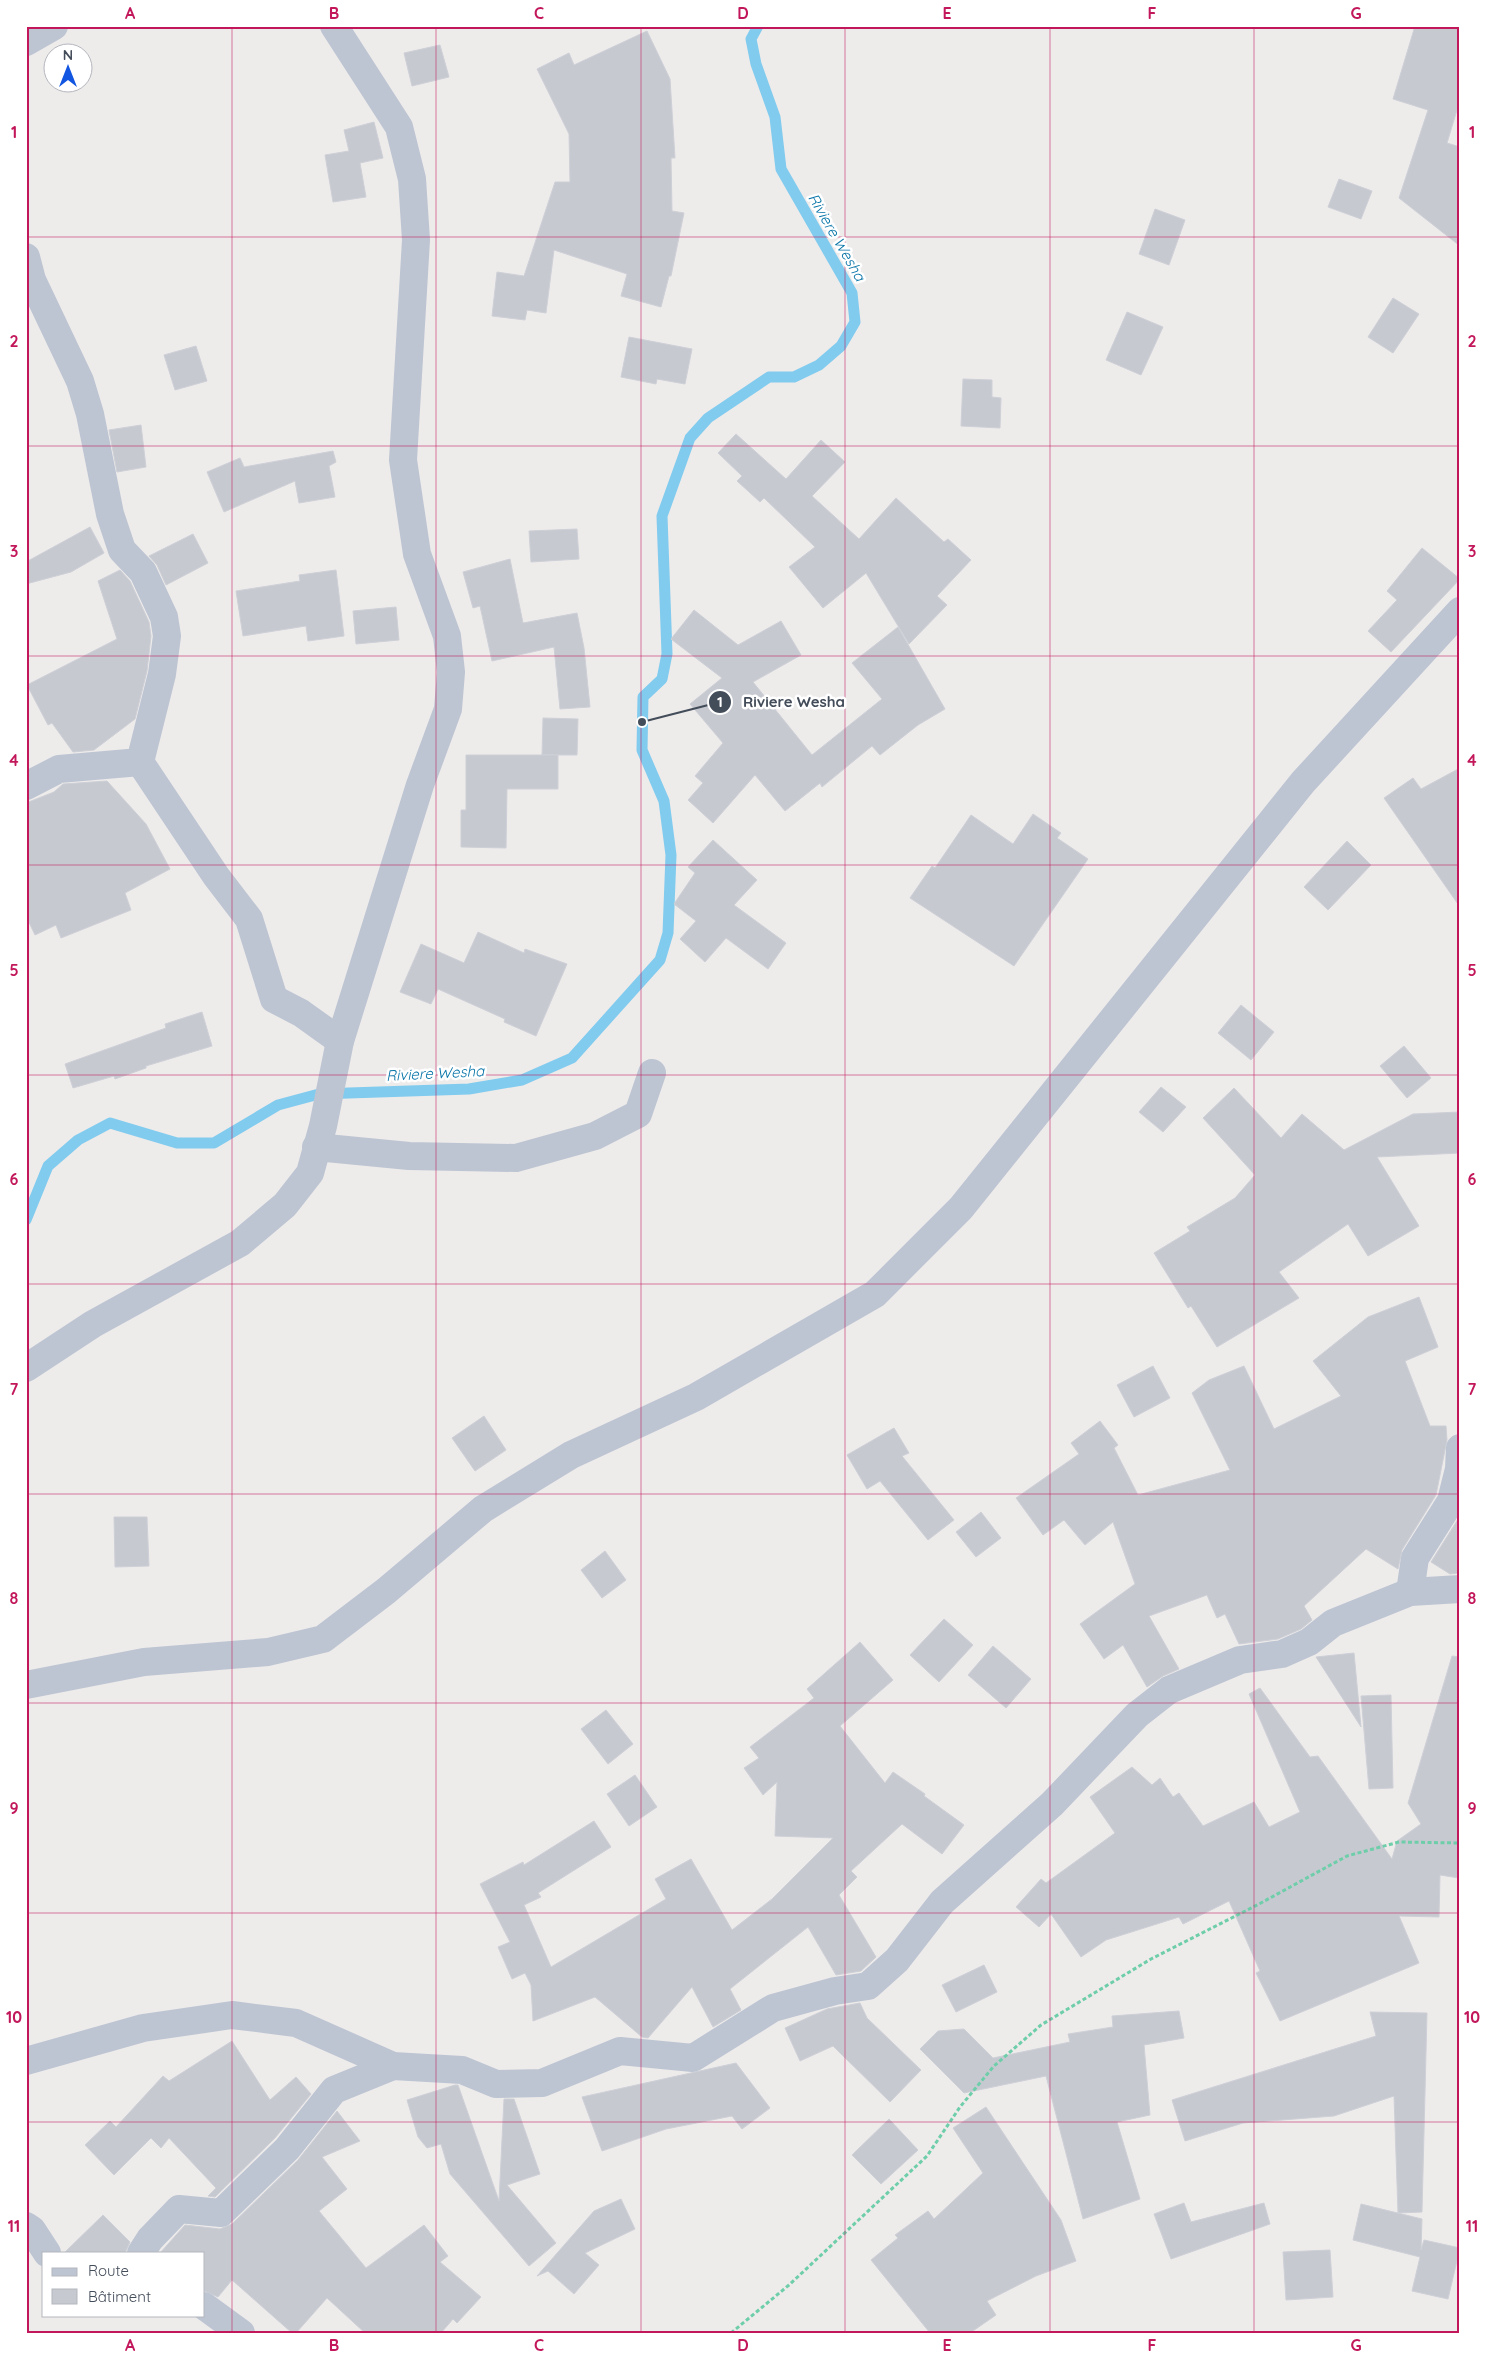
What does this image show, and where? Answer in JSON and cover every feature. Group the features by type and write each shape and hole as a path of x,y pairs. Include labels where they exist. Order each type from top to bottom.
{"street":[{"path":"26,42 54,26"},
{"path":"26,1368 93,1324 240,1243 285,1205 310,1173 320,1136 340,1041 420,785 448,709 451,672 447,636 417,554 403,460 416,240 412,179 399,127 334,26"},
{"path":"26,257 32,280 80,381 90,414 110,514 122,550 143,572 164,617 167,636 162,674 140,762 216,876 249,919 274,999 301,1013 340,1041"},
{"path":"26,1685 144,1662 268,1652 324,1639 386,1591 483,1509 571,1455 696,1397 875,1294 961,1208 1303,782 1460,611"},
{"path":"26,786 59,768 140,762"},
{"path":"320,1136 408,1156 516,1158 595,1136 638,1114 652,1073"},
{"path":"1410,1592 1415,1558 1451,1501 1458,1469 1460,1448"},
{"path":"26,2061 142,2028 232,2014 296,2023 393,2066 462,2070 496,2084 542,2083 620,2051 693,2058 773,2008 835,1991 868,1986 897,1960 942,1902 1052,1804 1137,1715 1169,1690 1240,1660 1282,1654 1309,1642 1333,1622 1410,1592 1460,1589"},
{"path":"142,2252 150,2239 179,2209 221,2213 287,2149 334,2090 393,2066"},
{"path":"26,2226 32,2230 46,2252"},
{"path":"205,2307 241,2333"}],"path":[{"path":"730,2333 790,2285 927,2156 960,2107 994,2066 1041,2025 1151,1959 1347,1856 1399,1842 1460,1843"}],"building":[{"path":"1415,26 1460,26 1460,100 1447,143 1460,147 1460,246 1399,198 1428,110 1393,99"},
{"path":"647,31 670,79 675,158 671,158 672,211 684,213 671,276 669,276 661,307 621,296 627,274 554,250 546,313 527,310 525,320 492,316 497,272 524,276 555,182 570,182 569,134 537,69 569,53 574,65"},
{"path":"440,45 449,77 412,86 404,53"},
{"path":"374,122 383,158 360,163 366,197 333,202 325,155 349,151 344,130"},
{"path":"1339,179 1372,191 1361,219 1328,207"},
{"path":"1155,209 1185,220 1169,265 1139,254"},
{"path":"1393,298 1419,314 1393,353 1368,337"},
{"path":"1127,312 1163,327 1141,375 1106,360"},
{"path":"629,337 692,349 685,384 657,379 656,384 621,377"},
{"path":"196,346 207,381 175,390 164,355"},
{"path":"963,379 992,380 992,397 1001,398 1000,428 961,426"},
{"path":"141,425 146,467 117,472 109,430"},
{"path":"736,434 786,479 821,440 845,462 812,496 859,539 896,498 944,542 948,539 971,560 937,596 947,605 909,644 866,573 823,608 789,567 815,547 764,498 760,502 737,481 742,476 718,453"},
{"path":"333,451 336,462 329,466 335,497 299,503 295,481 224,512 207,472 240,458 244,467"},
{"path":"90,527 104,553 71,572 26,584 26,562"},
{"path":"577,529 579,559 531,562 529,531"},
{"path":"193,534 208,563 166,585 157,565 149,556"},
{"path":"1422,548 1460,579 1391,652 1368,631 1397,600 1387,591"},
{"path":"510,559 523,623 577,613 584,648 590,707 560,709 554,647 492,661 480,606 473,608 463,572"},
{"path":"120,570 130,581 149,622 151,636 147,671 135,719 94,750 73,752 52,723 48,725 27,685 117,639 98,581"},
{"path":"336,570 344,636 308,641 306,626 243,636 236,591 300,581 299,575"},
{"path":"396,607 399,640 356,644 353,611"},
{"path":"694,610 738,645 781,621 801,655 753,682 812,755 882,699 852,663 898,627 945,709 918,725 880,755 872,746 822,787 820,783 785,811 755,775 713,823 688,800 703,783 695,776 723,743 690,704 722,678 671,639"},
{"path":"543,718 578,719 577,755 542,755"},
{"path":"466,755 558,755 558,789 507,789 506,848 461,847 461,810 466,810"},
{"path":"1460,768 1460,907 1384,798 1413,778 1421,789"},
{"path":"107,781 146,824 170,869 125,893 131,910 61,938 56,925 35,935 26,916 26,803 54,792 63,784"},
{"path":"1033,814 1061,833 1057,838 1088,859 1014,966 910,898 932,866 935,868 971,815 1013,844"},
{"path":"713,840 757,880 734,905 786,943 768,969 726,938 705,962 680,939 696,921 674,904 695,873 688,867"},
{"path":"1347,841 1371,865 1328,910 1304,887"},
{"path":"478,932 524,953 525,949 567,964 536,1036 504,1022 505,1019 438,989 431,1004 400,992 421,944 464,963"},
{"path":"1241,1005 1274,1032 1251,1060 1218,1033"},
{"path":"202,1012 212,1046 146,1066 146,1068 115,1079 114,1076 73,1088 65,1064 166,1028 165,1024"},
{"path":"1404,1046 1431,1078 1407,1098 1380,1066"},
{"path":"1161,1087 1186,1107 1163,1132 1139,1112"},
{"path":"1234,1088 1281,1138 1302,1114 1344,1150 1413,1114 1460,1112 1460,1153 1377,1157 1419,1226 1368,1256 1348,1224 1279,1272 1299,1298 1217,1347 1191,1306 1188,1308 1154,1253 1190,1231 1187,1227 1235,1198 1255,1175 1203,1118"},
{"path":"1419,1297 1438,1347 1405,1361 1430,1426 1446,1426 1447,1440 1436,1495 1402,1550 1398,1569 1366,1549 1304,1606 1312,1620 1301,1629 1278,1639 1239,1644 1225,1614 1217,1618 1207,1595 1149,1616 1179,1669 1163,1676 1147,1687 1123,1645 1104,1659 1080,1624 1135,1584 1113,1522 1085,1545 1064,1520 1043,1535 1016,1498 1079,1454 1071,1443 1100,1421 1118,1445 1114,1448 1138,1495 1230,1470 1192,1393 1209,1380 1244,1366 1274,1429 1341,1396 1313,1361 1368,1317"},
{"path":"1153,1366 1170,1398 1134,1417 1117,1385"},
{"path":"484,1416 506,1450 475,1471 452,1438"},
{"path":"894,1428 909,1453 902,1456 954,1520 928,1540 880,1481 867,1489 847,1455"},
{"path":"981,1512 1001,1538 976,1557 956,1532"},
{"path":"1460,1516 1460,1573 1450,1574 1431,1562"},
{"path":"114,1517 147,1517 149,1566 115,1567"},
{"path":"605,1551 626,1580 602,1598 581,1570"},
{"path":"944,1619 973,1645 939,1682 910,1655"},
{"path":"860,1642 893,1680 840,1726 885,1783 893,1772 925,1794 924,1796 964,1825 942,1854 902,1824 851,1871 857,1877 839,1895 876,1957 861,1971 836,1975 808,1927 730,1989 741,2010 713,2027 692,1987 648,2038 642,2037 595,1997 533,2021 531,1985 525,1973 512,1979 498,1947 510,1942 480,1884 523,1862 524,1865 594,1821 611,1847 538,1893 541,1897 524,1905 551,1967 666,1899 655,1879 691,1859 732,1930 772,1899 833,1838 775,1836 777,1782 763,1795 744,1768 759,1758 750,1747 814,1698 807,1689"},
{"path":"993,1646 1031,1679 1006,1708 968,1675"},
{"path":"1354,1653 1361,1727 1316,1657"},
{"path":"1452,1656 1460,1657 1459,1878 1440,1875 1439,1917 1399,1916 1419,1963 1280,2021 1256,1973 1260,1971 1229,1901 1183,1924 1179,1917 1106,1940 1081,1957 1051,1914 1039,1927 1016,1907 1041,1879 1046,1883 1115,1833 1090,1797 1132,1767 1152,1785 1160,1778 1173,1797 1179,1793 1203,1826 1254,1802 1269,1827 1300,1812 1249,1694 1260,1688 1310,1757 1318,1756 1392,1859 1397,1841 1421,1824 1408,1803"},
{"path":"1391,1695 1393,1788 1369,1789 1361,1696"},
{"path":"606,1710 633,1744 608,1764 581,1729"},
{"path":"635,1775 657,1807 629,1826 607,1794"},
{"path":"984,1965 997,1992 956,2012 942,1985"},
{"path":"860,2003 867,2018 921,2070 890,2102 833,2046 800,2061 785,2028 827,2009"},
{"path":"1179,2011 1184,2038 1144,2045 1150,2115 1117,2122 1140,2199 1083,2219 1046,2076 964,2093 920,2049 938,2031 964,2029 993,2058 1070,2042 1068,2034 1113,2027 1112,2016"},
{"path":"1370,2012 1427,2013 1422,2212 1398,2213 1394,2096 1334,2116 1243,2123 1185,2141 1172,2100 1376,2036"},
{"path":"232,2041 270,2100 296,2077 311,2094 275,2138 215,2197 208,2196 216,2188 169,2138 161,2148 151,2138 114,2175 85,2145 110,2121 116,2127 163,2076 169,2081"},
{"path":"736,2063 770,2108 742,2129 732,2116 666,2129 602,2151 582,2097"},
{"path":"458,2085 499,2201 504,2099 514,2099 540,2174 507,2185 556,2243 529,2266 450,2174 441,2144 427,2148 418,2137 407,2100"},
{"path":"986,2107 1061,2220 1076,2261 1036,2276 987,2301 996,2315 970,2333 930,2333 871,2260 898,2238 895,2235 928,2211 934,2219 983,2173 953,2128"},
{"path":"337,2111 360,2141 322,2157 347,2189 319,2211 366,2268 424,2225 448,2256 440,2262 481,2297 457,2323 453,2319 441,2333 365,2333 327,2298 296,2333 292,2333 232,2280 218,2297 205,2291 205,2252 161,2252 185,2225 220,2229 232,2224 298,2160"},
{"path":"889,2119 918,2150 881,2184 852,2155"},
{"path":"621,2199 635,2229 585,2253 599,2265 574,2294 548,2271 537,2276 594,2211"},
{"path":"1184,2203 1191,2222 1264,2203 1270,2224 1171,2259 1154,2214"},
{"path":"1361,2204 1422,2219 1421,2250 1424,2240 1460,2248 1448,2299 1412,2291 1420,2257 1353,2240"},
{"path":"103,2215 130,2242 125,2252 65,2252"},
{"path":"1330,2250 1333,2297 1286,2300 1283,2252"}],"waterway":[{"name":"Riviere Wesha","path":"26,1220 48,1166 78,1140 110,1123 177,1143 214,1143 278,1105 319,1094 469,1089 522,1080 572,1058 660,960 668,933 671,855 664,801 642,750 643,697 662,679 667,654 662,516 690,438 708,418 769,377 794,377 819,365 841,346 855,322 852,293 781,169 775,117 756,64 751,39 758,26"}],"place":[{"name":"Riviere Wesha","path":"642,722"}]}
